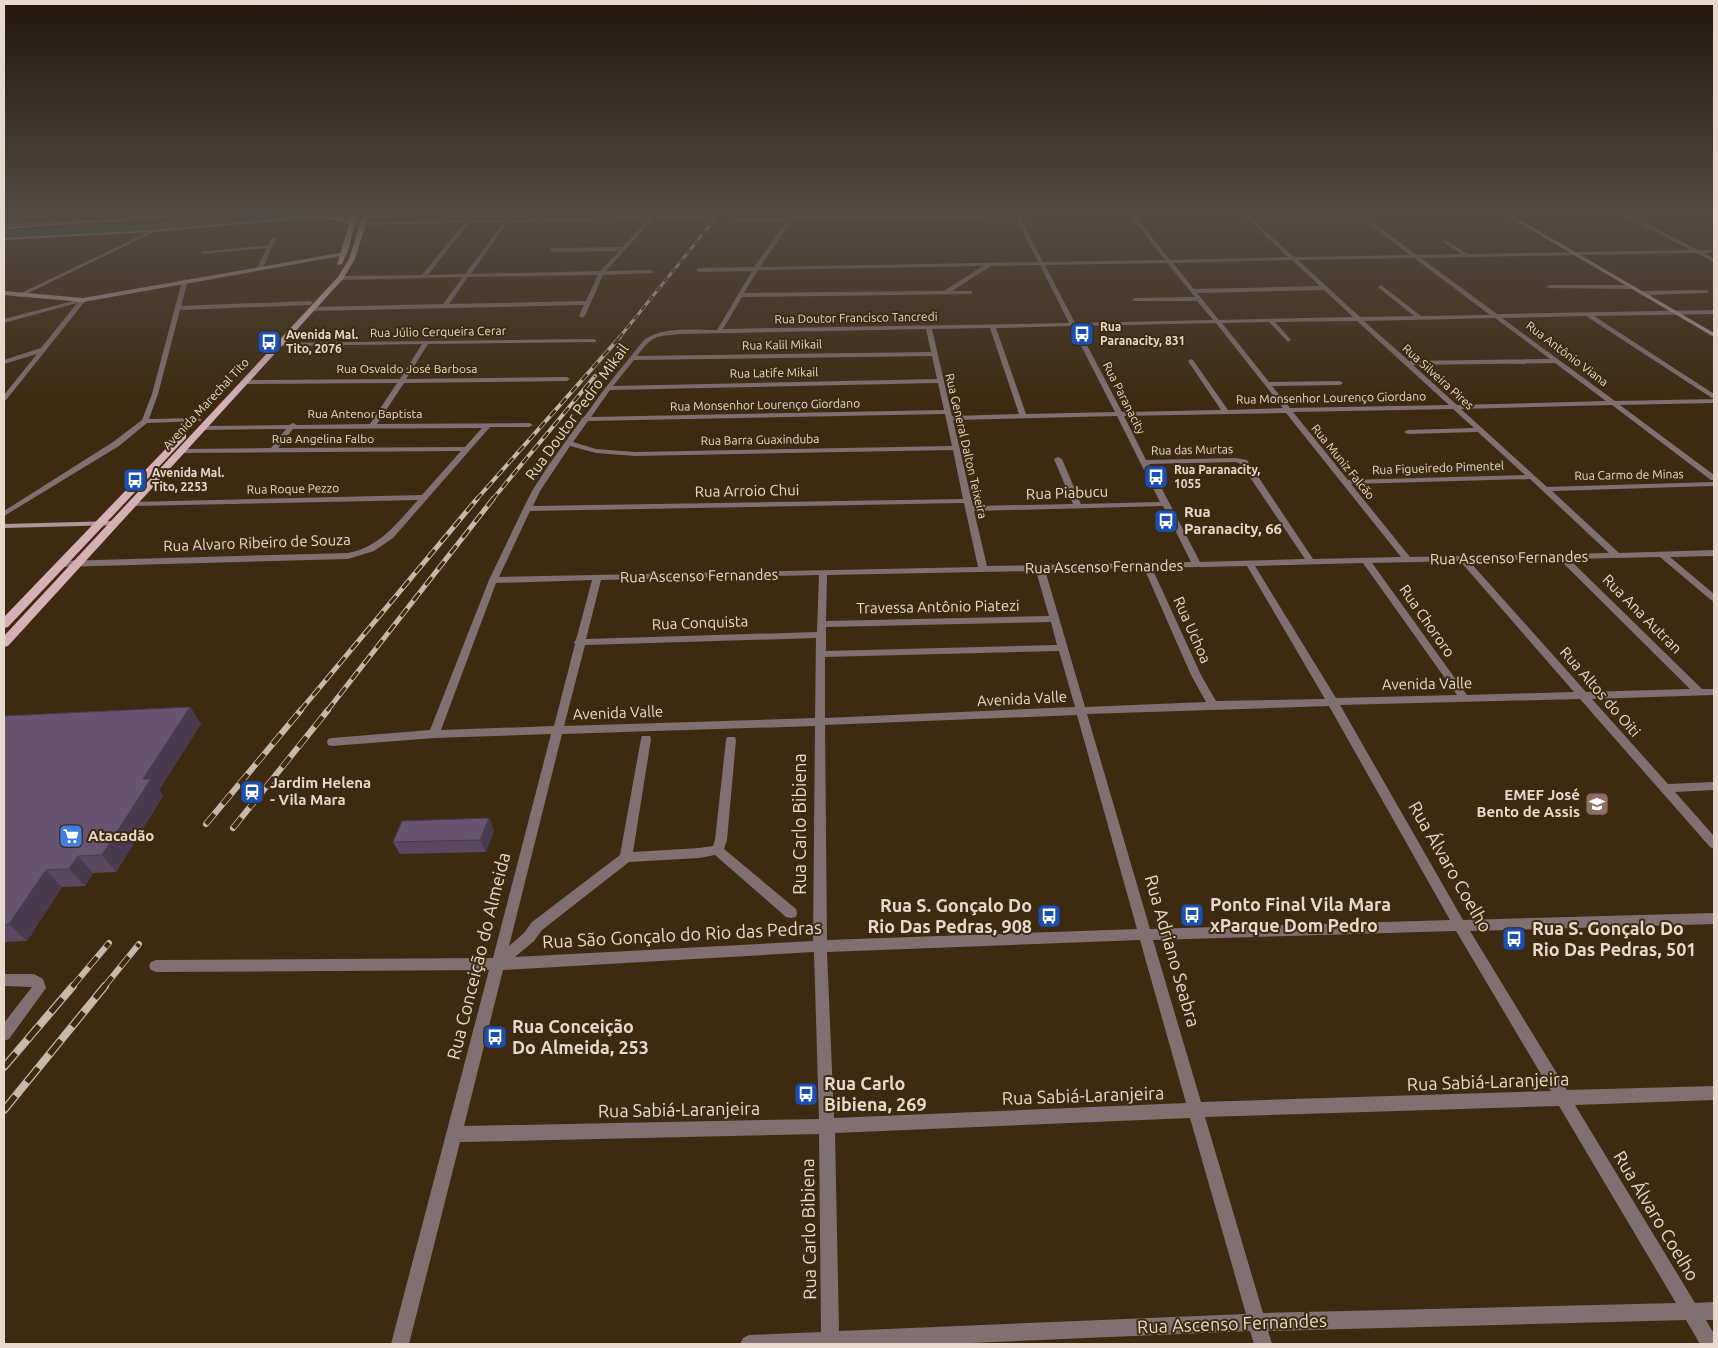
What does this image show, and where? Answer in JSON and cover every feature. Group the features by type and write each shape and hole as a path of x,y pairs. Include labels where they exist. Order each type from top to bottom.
{"main road":[{"name":"Avenida Marechal Tito","path":"4,643 180,451 200,424 246,382 282,344 333,277"},
{"name":"Avenida Marechal Tito","path":"4,624 100,523 200,424 341,278"}],"street":[{"path":"18,296 58,277"},
{"path":"4,321 83,300 209,277"},
{"path":"341,278 386,277"},
{"path":"444,307 466,277"},
{"path":"582,316 598,277"},
{"path":"718,332 751,277"},
{"path":"945,292 970,277"},
{"name":"Rua Paranacity","path":"1049,277 1197,565"},
{"name":"Rua Muniz Falcão","path":"1181,277 1408,560"},
{"name":"Rua Silveira Pires","path":"1313,277 1618,556"},
{"name":"Rua Antônio Viana","path":"1443,277 1714,478"},
{"path":"1615,277 1714,335"},
{"path":"4,514 116,444 145,421 155,394 185,281"},
{"path":"1381,287 1420,318"},
{"path":"1550,288 1632,287"},
{"path":"1193,291 1326,288"},
{"path":"740,295 970,292"},
{"path":"1642,293 1706,292"},
{"path":"4,293 18,296 83,300"},
{"path":"1135,300 1199,299"},
{"path":"4,399 83,300"},
{"path":"178,308 444,307 586,303"},
{"name":"Rua Doutor Francisco Tancredi","path":"718,332 1714,312"},
{"path":"1588,315 1714,397"},
{"path":"1272,321 1288,340"},
{"path":"993,327 1023,416"},
{"name":"Rua General Dalton Teixeira","path":"929,328 983,570"},
{"name":"Rua Doutor Pedro Mikail","path":"434,734 493,580 546,474 584,419 632,358 654,335 718,332"},
{"name":"Rua Júlio Cerqueira Cerar","path":"282,344 594,341"},
{"path":"372,426 426,343"},
{"path":"4,362 45,349"},
{"name":"Rua Kalil Mikail","path":"632,358 934,354"},
{"path":"1191,361 1226,412"},
{"path":"1406,363 1557,361"},
{"name":"Rua Osvaldo José Barbosa","path":"246,382 567,379"},
{"name":"Rua Latife Mikail","path":"608,388 940,381"},
{"path":"1266,384 1340,383"},
{"name":"Rua Monsenhor Lourenço Giordano","path":"584,419 1120,415 1714,401"},
{"name":"Rua Antenor Baptista","path":"145,421 200,424 372,426 529,425"},
{"path":"273,450 293,425"},
{"name":"Rua Alvaro Ribeiro de Souza","path":"61,564 357,554 382,544 488,425"},
{"path":"1408,432 1479,430"},
{"name":"Rua Barra Guaxinduba","path":"568,443 601,452 635,454 955,448"},
{"name":"Rua Angelina Falbo","path":"180,451 467,449"},
{"path":"1058,459 1078,506"},
{"name":"Rua das Murtas","path":"1144,462 1241,460 1311,562"},
{"name":"Rua Figueiredo Pimentel","path":"1345,482 1531,477"},
{"name":"Rua Carmo de Minas","path":"1544,488 1714,484"},
{"name":"Rua Roque Pezzo","path":"132,504 425,497"},
{"name":"Rua Piabucu","path":"968,505 1078,506 1166,504"},
{"name":"Rua Arroio Chui","path":"527,509 968,505"},
{"path":"4,526 115,523"},
{"name":"Rua Ascenso Fernandes","path":"493,580 1714,554"},
{"path":"1663,555 1714,598"},
{"name":"Rua Ana Autran","path":"1562,557 1700,692"},
{"name":"Rua Altos do Oiti","path":"1463,559 1714,844"},
{"name":"Rua Chororo","path":"1366,561 1464,698"},
{"name":"Rua Álvaro Coelho","path":"1250,564 1332,701 1460,926 1710,1344"},
{"name":"Rua Uchoa","path":"1147,566 1196,675 1212,705"},
{"name":"Rua Adriano Seabra","path":"1040,569 1263,1344"},
{"name":"Rua Carlo Bibiena","path":"823,574 820,654 820,946 827,1126 830,1343"},
{"name":"Rua Conceição do Almeida","path":"400,1344 597,578"},
{"name":"Travessa Antônio Piatezi","path":"821,624 1055,619"},
{"name":"Rua Conquista","path":"579,642 821,635"},
{"path":"820,654 1064,648"},
{"name":"Avenida Valle","path":"332,742 434,734 820,722 1212,705 1714,692"},
{"path":"626,857 646,740"},
{"path":"717,850 721,840 731,740"},
{"path":"1665,788 1714,786"},
{"path":"497,964 529,937 537,926 626,857 699,853 717,850 791,913"},
{"path":"1460,926 1714,918"},
{"name":"Rua São Gonçalo do Rio das Pedras","path":"162,966 497,964 820,946 1146,934 1460,926"},
{"path":"4,980 27,979 38,983 39,988 4,1034"},
{"name":"Rua Sabiá-Laranjeira","path":"453,1134 827,1126 1196,1110 1714,1093"},
{"name":"Rua Ascenso Fernandes","path":"749,1344 830,1343 1257,1322 1714,1311"}],"building":[{"path":"190,707 143,779 151,779 102,855 78,856 69,869 46,870 9,924 4,925 4,716"},
{"path":"489,818 480,840 393,842 402,821"}],"railway":[{"path":"619,338 668,277"},
{"path":"476,500 620,337"},
{"path":"492,500 595,376"},
{"path":"300,711 477,499"},
{"path":"327,711 493,499"},
{"path":"206,824 301,710"},
{"path":"233,828 328,710"},
{"path":"72,987 109,943"},
{"path":"104,987 139,944"},
{"path":"4,1067 73,986"},
{"path":"4,1110 105,986"}],"place":[{"name":"Rua Paranacity, 831","path":"1082,334"},
{"name":"Avenida Mal. Tito, 2076","path":"269,342"},
{"name":"Rua Paranacity, 1055","path":"1156,477"},
{"name":"Avenida Mal. Tito, 2253","path":"135,480"},
{"name":"Rua Paranacity, 66","path":"1166,521"},
{"name":"Jardim Helena - Vila Mara","path":"252,792"},
{"name":"EMEF José Bento de Assis","path":"1597,804"},
{"name":"Atacadão","path":"71,836"},
{"name":"Ponto Final Vila Mara xParque Dom Pedro","path":"1192,915"},
{"name":"Rua S. Gonçalo Do Rio Das Pedras, 908","path":"1049,916"},
{"name":"Rua S. Gonçalo Do Rio Das Pedras, 501","path":"1514,939"},
{"name":"Rua Conceição Do Almeida, 253","path":"495,1037"},
{"name":"Rua Carlo Bibiena, 269","path":"806,1094"}]}
